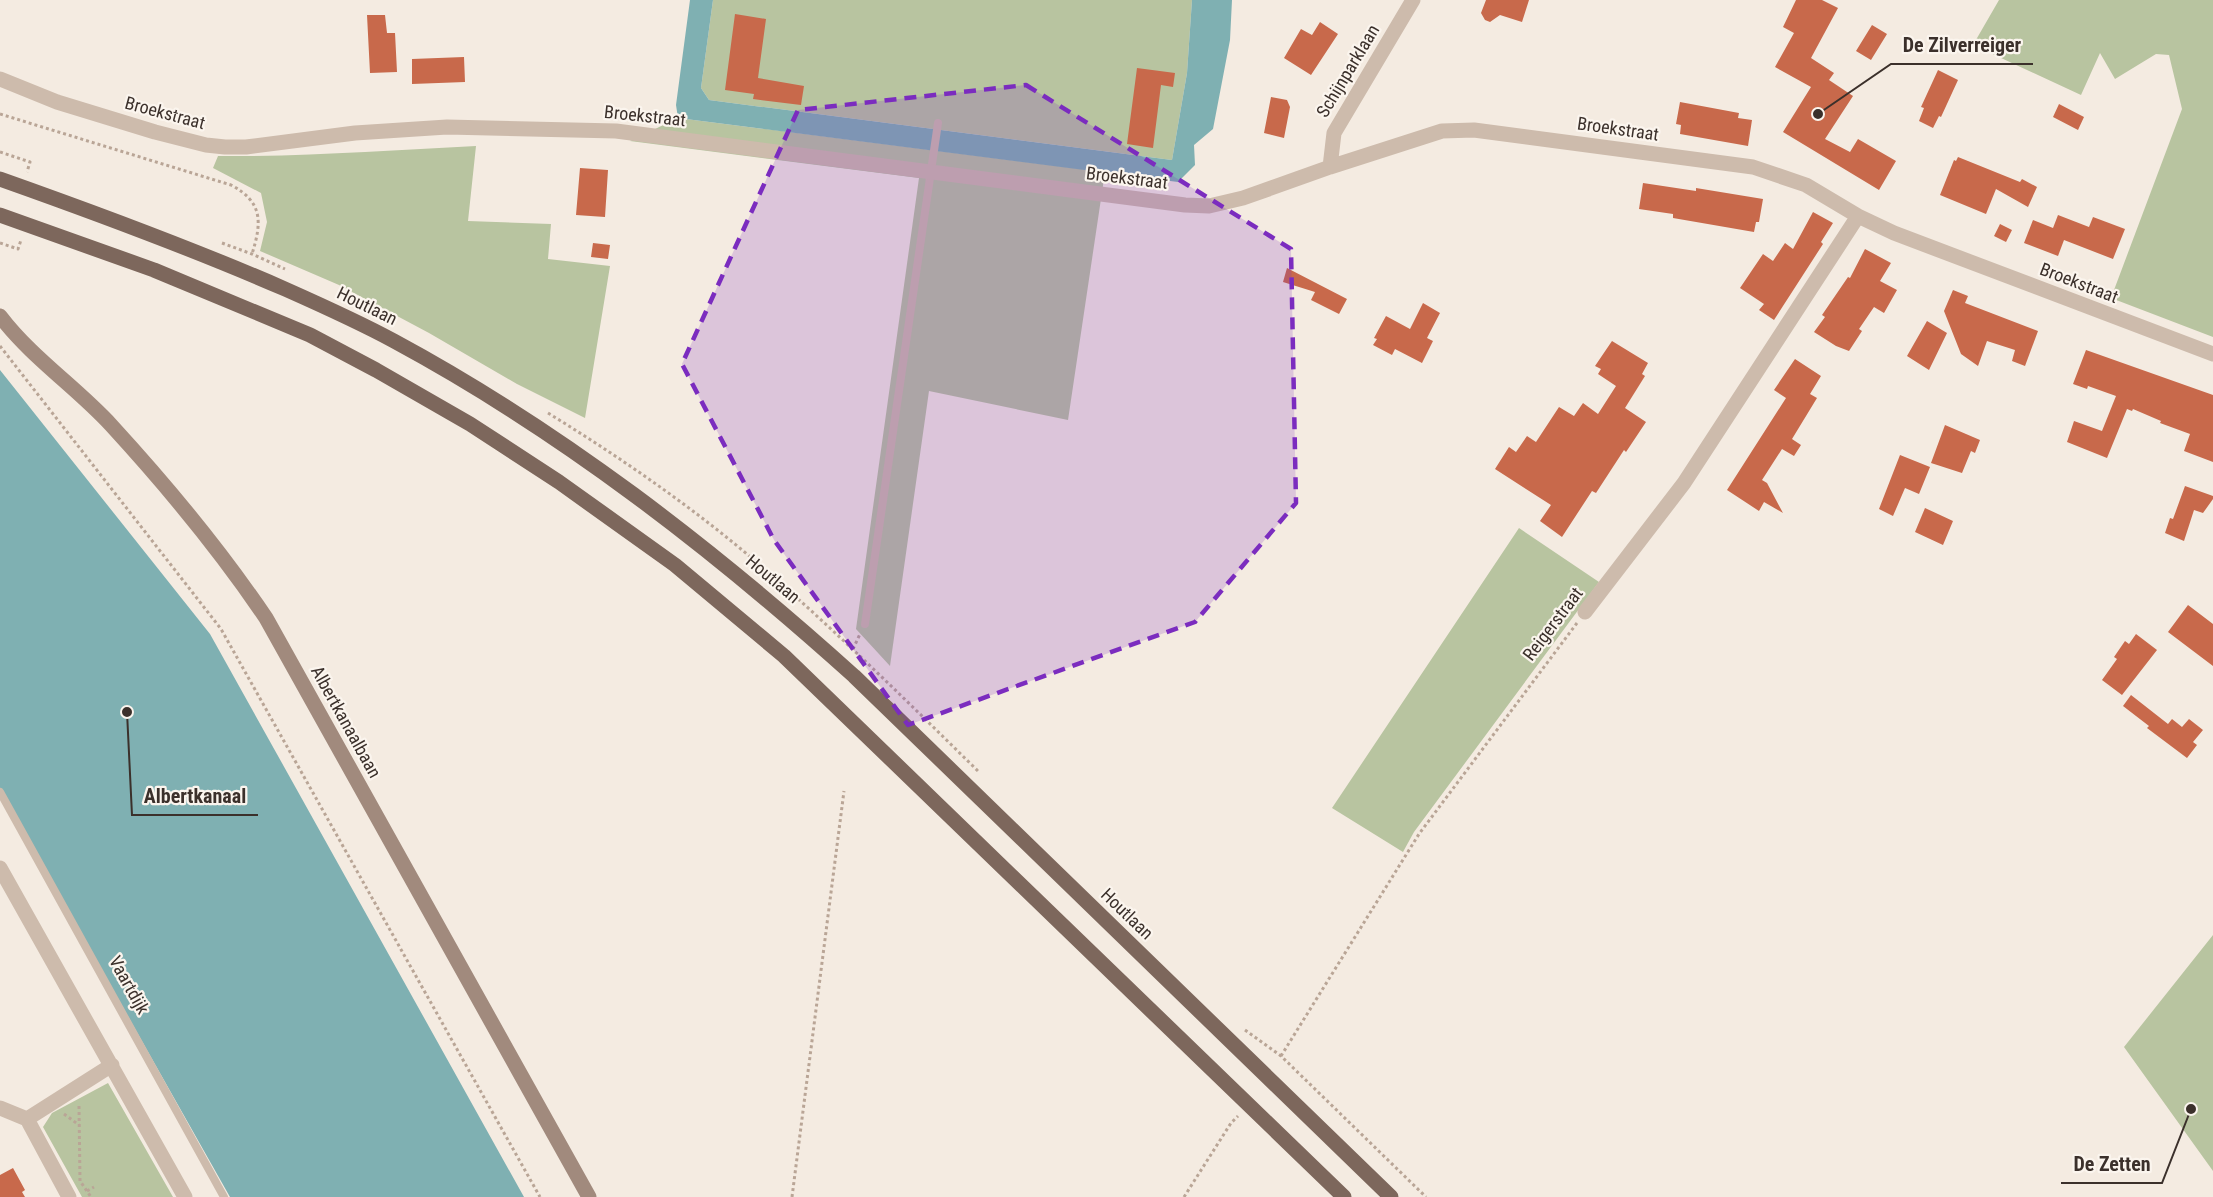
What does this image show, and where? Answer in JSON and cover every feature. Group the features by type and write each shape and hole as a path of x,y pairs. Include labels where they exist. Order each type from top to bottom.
{"main road":[{"name":"Houtlaan","path":"0,179 209,256 310,300 393,340 488,396 694,539 854,676 1391,1197"},
{"path":"0,215 154,270 310,335 470,424 559,482 675,565 784,656 1344,1197"}],"street":[{"name":"Schijnparklaan","path":"1330,167 1334,133 1413,0"},
{"name":"Broekstraat","path":"0,79 57,102 144,129 206,145 225,147 246,147 355,133 447,127 616,131 1185,205 1209,206 1243,198 1442,131 1474,130 1754,167 1806,185 1858,216 1918,243 2213,354"},
{"name":"Reigerstraat","path":"1586,612 1684,483 1858,216"},
{"name":"Albertkanaalbaan","path":"0,316 28,350 111,425 217,550 266,618 589,1197"},
{"path":"0,868 185,1197"},
{"path":"27,1119 112,1065"},
{"path":"0,1108 27,1119 69,1197"}],"lane":[{"path":"865,624 938,123"},
{"name":"Vaartdijk","path":"0,792 224,1197"}],"path":[{"path":"0,114 231,185 242,191 253,202 258,215 258,234 252,254"},
{"path":"0,152 30,162 27,172"},
{"path":"0,243 18,249 26,224"},
{"path":"0,346 221,629 540,1197"},
{"name":"Reigerstraat","path":"1426,1197 1281,1056 1419,834 1586,612"},
{"path":"792,1197 844,791"},
{"path":"87,1081 79,1105 80,1181 91,1197"},
{"path":"1184,1197 1231,1124 1249,1105"}],"highlighted area":[{"path":"1026,85 1291,249 1296,503 1195,622 908,725 774,540 682,364 798,110"}],"green space":[{"path":"713,0 1192,0 1187,73 1172,160 709,100 701,88"},
{"path":"1999,0 2213,0 2213,337 2111,298 2182,109 2169,55 2156,54 2115,79 2100,53 2081,95 1973,45"},
{"path":"678,118 1105,172 1068,420 929,391 890,666 856,629 919,178 630,141"},
{"path":"476,146 468,221 551,224 548,259 610,266 585,418 517,384 339,285 260,251 267,222 261,193 213,168 218,156"},
{"path":"1519,528 1599,582 1414,832 1403,852 1332,808"},
{"path":"2213,935 2213,1171 2124,1047"},
{"path":"108,1083 173,1197 82,1197 43,1127 52,1113"}],"water":[{"path":"690,0 713,0 701,88 709,100 1172,160 1187,73 1192,0 1232,0 1230,40 1213,129 1194,145 1195,165 1178,182 678,118 676,105"},
{"path":"0,370 210,634 524,1197 230,1197 0,790"}],"building":[{"path":"1486,0 1529,0 1522,22 1500,15 1490,22 1485,20 1481,13"},
{"path":"1796,0 1822,0 1838,8 1811,58 1834,73 1829,80 1853,96 1825,139 1850,152 1858,139 1896,161 1879,190 1783,132 1811,87 1775,67 1794,33 1783,27"},
{"path":"735,14 766,19 758,78 804,86 801,105 753,99 754,94 725,90"},
{"path":"367,15 385,15 387,33 395,33 397,72 370,73"},
{"path":"1320,22 1338,34 1311,75 1284,58 1301,29 1312,35"},
{"path":"1872,25 1887,34 1871,60 1856,51"},
{"path":"464,57 465,82 412,84 412,59"},
{"path":"1137,68 1175,73 1173,87 1161,85 1153,148 1127,144"},
{"path":"1938,70 1958,80 1941,117 1939,116 1933,128 1919,121 1924,108 1921,107"},
{"path":"1271,97 1287,100 1290,107 1284,138 1264,133"},
{"path":"1680,102 1739,113 1738,118 1752,120 1748,146 1680,134 1681,125 1676,124"},
{"path":"2059,104 2084,117 2078,130 2053,117"},
{"path":"1958,157 2020,182 2022,179 2037,187 2028,207 1996,189 1986,214 1940,195 1954,160 1956,161"},
{"path":"580,168 608,170 605,217 576,215"},
{"path":"1643,183 1696,191 1696,188 1763,199 1759,222 1756,222 1754,232 1673,218 1673,214 1639,209"},
{"path":"1813,212 1833,223 1821,242 1823,244 1774,320 1759,310 1764,304 1740,288 1763,254 1773,261 1785,243 1793,249"},
{"path":"2058,215 2089,227 2093,217 2125,229 2113,259 2064,240 2058,256 2024,243 2033,220 2053,228"},
{"path":"2000,224 2012,230 2006,242 1994,236"},
{"path":"593,243 610,245 608,259 591,257"},
{"path":"1865,249 1891,263 1880,281 1897,290 1884,313 1874,307 1859,329 1862,331 1849,351 1836,346 1814,332 1825,317 1822,315 1848,277 1850,278"},
{"path":"1287,268 1347,299 1339,314 1311,300 1315,292 1283,282"},
{"path":"1953,290 1968,296 1965,303 2038,331 2025,366 2012,361 2015,350 1987,341 1978,366 1961,354 1944,311"},
{"path":"1423,303 1440,313 1427,338 1433,341 1422,363 1395,349 1392,355 1373,345 1377,339 1374,338 1386,316 1410,329"},
{"path":"1927,321 1947,333 1929,370 1907,356"},
{"path":"1612,341 1648,363 1642,374 1645,376 1625,408 1646,422 1626,452 1624,450 1596,493 1592,491 1562,537 1540,521 1551,505 1495,469 1509,447 1516,452 1527,436 1536,442 1559,407 1574,416 1583,403 1598,414 1616,386 1598,374 1601,369 1595,366"},
{"path":"2086,350 2213,395 2213,462 2184,451 2190,434 2160,423 2161,421 2133,409 2132,411 2127,409 2107,458 2067,442 2074,421 2102,431 2116,396 2088,386 2087,389 2073,384"},
{"path":"1795,359 1821,376 1810,394 1817,398 1792,439 1801,445 1794,456 1782,449 1762,480 1767,483 1783,513 1764,502 1759,511 1727,490 1786,398 1774,390"},
{"path":"1945,425 1980,440 1975,453 1971,451 1962,473 1931,463"},
{"path":"1900,455 1930,467 1919,494 1905,488 1893,516 1879,509"},
{"path":"2185,486 2213,496 2213,499 2203,513 2194,510 2184,541 2165,533 2170,518 2173,519"},
{"path":"1925,508 1953,521 1943,545 1915,532"},
{"path":"2188,605 2213,624 2213,666 2168,632"},
{"path":"2136,634 2157,650 2122,695 2102,680 2117,659 2114,657 2125,641 2129,644"},
{"path":"2131,695 2168,724 2172,719 2182,727 2189,719 2203,730 2193,742 2197,745 2187,758 2147,728 2149,726 2123,706"},
{"path":"13,1168 25,1190 22,1192 25,1197 0,1197 0,1175"}],"place":[{"name":"De Zilverreiger","path":"1818,114"},
{"name":"Albertkanaal","path":"127,712"},
{"name":"De Zetten","path":"2191,1109"}]}
